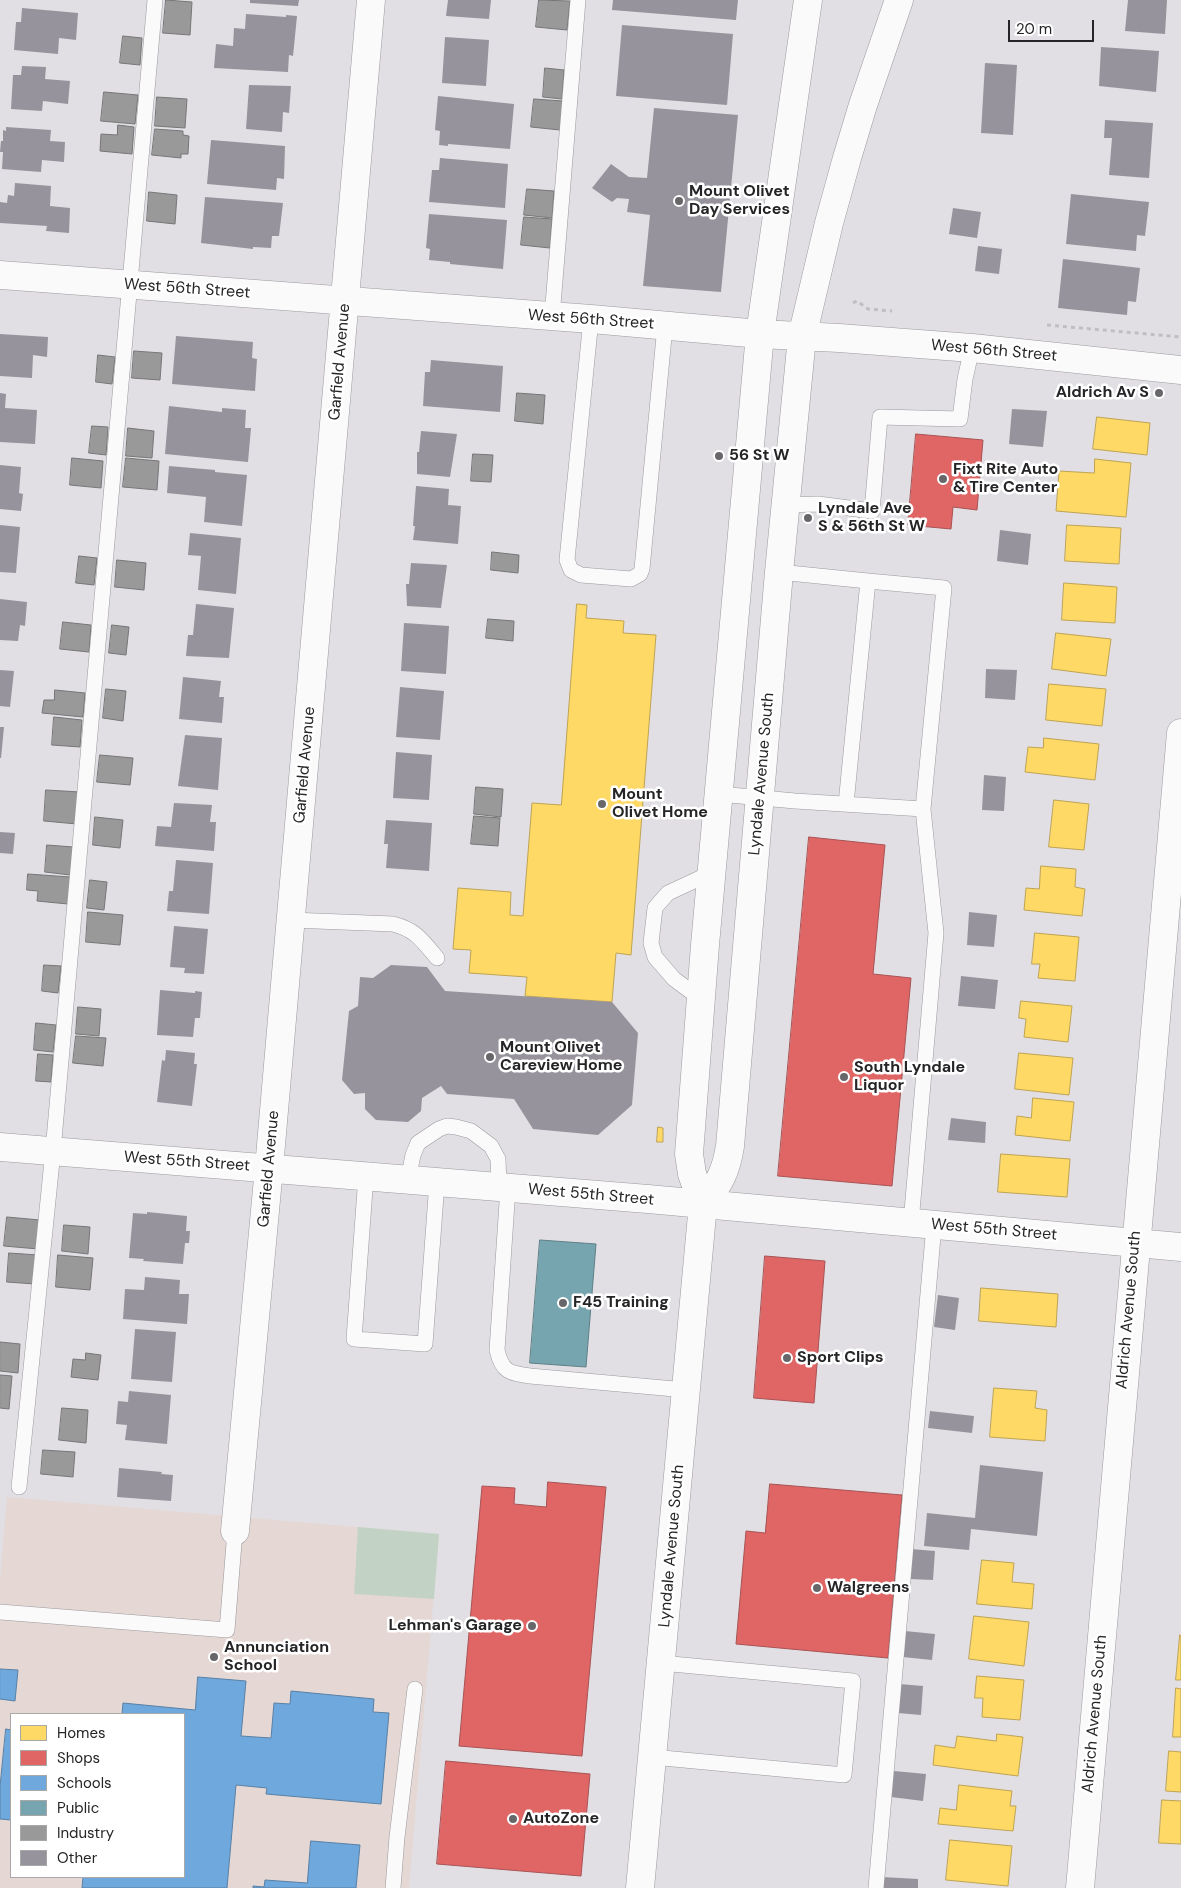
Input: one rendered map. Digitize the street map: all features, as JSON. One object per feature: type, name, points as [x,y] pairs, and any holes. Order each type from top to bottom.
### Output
[{"type":"street","name":"Garfield Avenue","points":[[235,1531],[269,1168],[371,0]]},
{"type":"street","points":[[792,111],[794,0]]},
{"type":"street","points":[[792,111],[808,0]]},
{"type":"street","name":"Lyndale Avenue South","points":[[703,1204],[724,1175],[729,1153],[779,572],[802,337],[829,223],[847,158],[869,86],[900,0]]},
{"type":"street","name":"Lyndale Avenue South","points":[[642,1888],[652,1757],[703,1204],[692,1174],[689,1154],[711,873],[760,334],[792,111]]},
{"type":"street","name":"West 56th Street","points":[[0,274],[591,319],[760,334],[972,348],[1181,370]]},
{"type":"street","name":"Aldrich Avenue South","points":[[1080,1888],[1181,733]]},
{"type":"street","name":"West 55th Street","points":[[0,1147],[703,1204],[1181,1247]]},
{"type":"lane","points":[[19,1487],[53,1151],[155,0]]},
{"type":"lane","points":[[552,317],[578,0]]},
{"type":"lane","points":[[591,319],[567,560],[571,570],[581,575],[589,576],[632,579],[640,574],[642,568],[665,326]]},
{"type":"lane","points":[[786,505],[818,504],[872,511],[880,418],[960,419],[965,378],[972,348]]},
{"type":"lane","points":[[779,572],[944,588],[923,809],[936,934],[922,1224],[876,1888]]},
{"type":"lane","points":[[846,804],[868,581]]},
{"type":"lane","points":[[719,794],[923,809]]},
{"type":"lane","points":[[701,999],[674,979],[655,957],[651,943],[655,908],[660,902],[668,893],[711,873]]},
{"type":"lane","points":[[291,920],[393,924],[407,928],[418,935],[437,958]]},
{"type":"lane","points":[[408,1180],[413,1155],[418,1143],[447,1126],[471,1131],[491,1146],[498,1159],[503,1188],[497,1350],[500,1364],[511,1373],[686,1390]]},
{"type":"lane","points":[[366,1176],[354,1339],[425,1344],[437,1182]]},
{"type":"lane","points":[[0,1612],[227,1630],[235,1531]]},
{"type":"lane","points":[[652,1757],[844,1775],[853,1681],[661,1663]]},
{"type":"lane","points":[[393,1888],[397,1837],[415,1689]]},
{"type":"shaded area","name":"Annunciation School","points":[[7,1497],[439,1534],[409,1888],[0,1888],[0,1580]]},
{"type":"green space","points":[[358,1527],[439,1534],[434,1599],[354,1594]]},
{"type":"building: Homes","points":[[1097,417],[1150,423],[1147,455],[1093,449]]},
{"type":"building: Homes","points":[[1095,459],[1131,463],[1126,517],[1056,511],[1059,471],[1094,473]]},
{"type":"building: Homes","points":[[1067,525],[1121,528],[1119,564],[1065,561]]},
{"type":"building: Homes","points":[[1064,583],[1117,587],[1115,623],[1062,620]]},
{"type":"building: Homes","name":"Mount Olivet Home","points":[[577,604],[587,605],[586,618],[624,621],[623,633],[656,635],[631,955],[616,953],[612,1002],[525,996],[527,977],[469,973],[471,950],[453,949],[458,888],[511,892],[510,915],[523,916],[532,803],[561,805]]},
{"type":"building: Homes","points":[[1056,633],[1111,639],[1106,676],[1052,669]]},
{"type":"building: Homes","points":[[1049,684],[1106,689],[1102,726],[1046,720]]},
{"type":"building: Homes","points":[[1044,738],[1099,744],[1095,780],[1025,772],[1028,747],[1043,748]]},
{"type":"building: Homes","points":[[1054,800],[1089,804],[1084,850],[1049,847]]},
{"type":"building: Homes","points":[[1041,866],[1076,869],[1075,887],[1085,889],[1082,916],[1024,910],[1026,888],[1039,889]]},
{"type":"building: Homes","points":[[1035,933],[1079,937],[1075,981],[1038,978],[1040,964],[1032,964]]},
{"type":"building: Homes","points":[[1021,1001],[1072,1006],[1068,1042],[1024,1037],[1026,1019],[1019,1018]]},
{"type":"building: Homes","points":[[1019,1053],[1073,1058],[1069,1095],[1015,1089]]},
{"type":"building: Homes","points":[[1033,1098],[1074,1102],[1070,1141],[1015,1135],[1017,1116],[1031,1118]]},
{"type":"building: Homes","points":[[658,1127],[663,1128],[663,1142],[657,1142]]},
{"type":"building: Homes","points":[[1001,1154],[1070,1159],[1067,1197],[998,1192]]},
{"type":"building: Homes","points":[[981,1288],[1058,1294],[1056,1327],[979,1321]]},
{"type":"building: Homes","points":[[994,1388],[1037,1391],[1035,1408],[1047,1410],[1045,1441],[990,1437]]},
{"type":"building: Homes","points":[[982,1560],[1014,1563],[1012,1582],[1034,1584],[1032,1609],[977,1604]]},
{"type":"building: Homes","points":[[974,1616],[1029,1622],[1024,1666],[969,1659]]},
{"type":"building: Homes","points":[[1180,1635],[1181,1680],[1176,1680]]},
{"type":"building: Homes","points":[[977,1676],[1024,1680],[1020,1720],[982,1717],[983,1698],[975,1698]]},
{"type":"building: Homes","points":[[1176,1688],[1181,1689],[1181,1737],[1173,1737]]},
{"type":"building: Homes","points":[[997,1734],[1023,1737],[1018,1776],[933,1765],[935,1745],[955,1748],[957,1736],[996,1741]]},
{"type":"building: Homes","points":[[1169,1751],[1181,1752],[1181,1792],[1166,1791]]},
{"type":"building: Homes","points":[[959,1785],[1012,1791],[1010,1806],[1016,1806],[1013,1831],[938,1824],[940,1808],[956,1810]]},
{"type":"building: Homes","points":[[1162,1800],[1181,1801],[1181,1844],[1159,1843]]},
{"type":"building: Homes","points":[[950,1840],[1012,1846],[1008,1886],[946,1880]]},
{"type":"building: Shops","points":[[916,434],[983,440],[977,510],[953,507],[951,529],[908,525]]},
{"type":"building: Shops","name":"South Lyndale Liquor","points":[[809,837],[885,845],[873,974],[911,978],[892,1186],[778,1176]]},
{"type":"building: Shops","points":[[765,1256],[825,1261],[814,1403],[754,1398]]},
{"type":"building: Shops","name":"Lehman's Garage","points":[[548,1482],[606,1487],[582,1756],[459,1746],[482,1486],[515,1488],[514,1504],[546,1507]]},
{"type":"building: Shops","name":"Walgreens","points":[[770,1484],[902,1495],[888,1658],[736,1644],[746,1531],[765,1533]]},
{"type":"building: Shops","name":"AutoZone","points":[[446,1761],[590,1774],[581,1876],[437,1864]]},
{"type":"building: Schools","points":[[0,1669],[18,1670],[15,1701],[0,1699]]},
{"type":"building: Schools","points":[[198,1677],[246,1681],[241,1736],[271,1738],[274,1703],[290,1704],[291,1691],[374,1699],[373,1712],[389,1713],[381,1804],[266,1794],[267,1788],[236,1785],[227,1888],[82,1888],[83,1878],[185,1878],[185,1713],[122,1713],[123,1703],[195,1710]]},
{"type":"building: Schools","points":[[6,1729],[10,1730],[10,1820],[0,1819],[0,1787]]},
{"type":"building: Schools","points":[[311,1841],[360,1845],[356,1888],[253,1888],[253,1886],[264,1887],[265,1880],[307,1883]]},
{"type":"building: Public","name":"F45 Training","points":[[540,1240],[596,1244],[586,1367],[530,1363]]},
{"type":"building: Industry","points":[[166,0],[192,2],[190,35],[163,33]]},
{"type":"building: Industry","points":[[539,0],[570,1],[567,30],[536,27]]},
{"type":"building: Industry","points":[[123,36],[142,38],[140,65],[120,63]]},
{"type":"building: Industry","points":[[545,68],[564,70],[562,99],[543,97]]},
{"type":"building: Industry","points":[[104,92],[138,95],[135,124],[101,121]]},
{"type":"building: Industry","points":[[157,97],[187,99],[185,128],[155,126]]},
{"type":"building: Industry","points":[[534,99],[563,101],[560,130],[531,127]]},
{"type":"building: Industry","points":[[118,125],[134,127],[132,154],[100,151],[101,134],[117,135]]},
{"type":"building: Industry","points":[[155,129],[183,131],[183,135],[189,136],[188,154],[181,154],[181,158],[152,155]]},
{"type":"building: Industry","points":[[527,189],[554,191],[552,218],[524,215]]},
{"type":"building: Industry","points":[[149,192],[177,195],[175,224],[147,221]]},
{"type":"building: Industry","points":[[524,217],[552,219],[550,248],[521,245]]},
{"type":"building: Industry","points":[[134,351],[162,353],[160,380],[132,378]]},
{"type":"building: Industry","points":[[98,355],[115,357],[112,384],[96,382]]},
{"type":"building: Industry","points":[[517,393],[545,395],[543,424],[515,421]]},
{"type":"building: Industry","points":[[92,426],[108,427],[106,455],[89,453]]},
{"type":"building: Industry","points":[[128,428],[154,431],[152,458],[126,456]]},
{"type":"building: Industry","points":[[473,454],[493,455],[491,482],[471,481]]},
{"type":"building: Industry","points":[[72,458],[103,461],[101,488],[70,485]]},
{"type":"building: Industry","points":[[126,458],[159,461],[157,490],[123,487]]},
{"type":"building: Industry","points":[[492,552],[519,555],[518,573],[491,570]]},
{"type":"building: Industry","points":[[79,556],[97,558],[94,585],[76,583]]},
{"type":"building: Industry","points":[[117,560],[146,563],[144,590],[115,587]]},
{"type":"building: Industry","points":[[488,619],[514,621],[513,641],[486,638]]},
{"type":"building: Industry","points":[[63,622],[91,625],[89,652],[60,649]]},
{"type":"building: Industry","points":[[112,625],[129,627],[126,655],[109,653]]},
{"type":"building: Industry","points":[[106,689],[126,691],[123,721],[103,718]]},
{"type":"building: Industry","points":[[55,690],[85,693],[83,717],[42,713],[44,700],[54,700]]},
{"type":"building: Industry","points":[[54,717],[82,720],[80,747],[52,745]]},
{"type":"building: Industry","points":[[100,755],[133,758],[130,785],[97,782]]},
{"type":"building: Industry","points":[[476,787],[503,789],[501,817],[474,814]]},
{"type":"building: Industry","points":[[46,790],[80,792],[77,824],[44,821]]},
{"type":"building: Industry","points":[[474,816],[500,818],[498,846],[471,844]]},
{"type":"building: Industry","points":[[95,817],[123,820],[120,848],[93,845]]},
{"type":"building: Industry","points":[[47,845],[73,847],[70,875],[45,872]]},
{"type":"building: Industry","points":[[28,874],[70,877],[68,904],[37,901],[38,891],[27,890]]},
{"type":"building: Industry","points":[[90,880],[107,882],[104,910],[87,908]]},
{"type":"building: Industry","points":[[88,912],[123,915],[120,945],[86,942]]},
{"type":"building: Industry","points":[[44,965],[61,966],[58,993],[42,991]]},
{"type":"building: Industry","points":[[78,1007],[101,1009],[99,1036],[76,1034]]},
{"type":"building: Industry","points":[[36,1023],[56,1025],[53,1052],[34,1050]]},
{"type":"building: Industry","points":[[76,1036],[106,1038],[103,1066],[73,1063]]},
{"type":"building: Industry","points":[[38,1054],[53,1055],[51,1082],[36,1081]]},
{"type":"building: Industry","points":[[7,1217],[40,1220],[38,1249],[4,1246]]},
{"type":"building: Industry","points":[[64,1225],[90,1227],[88,1254],[62,1251]]},
{"type":"building: Industry","points":[[9,1253],[38,1255],[35,1284],[7,1282]]},
{"type":"building: Industry","points":[[58,1255],[93,1258],[90,1290],[56,1287]]},
{"type":"building: Industry","points":[[0,1342],[20,1344],[18,1373],[0,1371]]},
{"type":"building: Industry","points":[[86,1353],[101,1355],[98,1380],[71,1377],[73,1359],[85,1360]]},
{"type":"building: Industry","points":[[0,1375],[12,1376],[9,1409],[0,1408]]},
{"type":"building: Industry","points":[[62,1408],[88,1410],[86,1443],[59,1440]]},
{"type":"building: Industry","points":[[43,1450],[75,1452],[73,1477],[41,1474]]},
{"type":"building: Other","points":[[250,0],[299,0],[298,6],[250,3]]},
{"type":"building: Other","points":[[448,0],[491,0],[489,19],[446,16]]},
{"type":"building: Other","points":[[613,0],[738,0],[736,20],[612,10]]},
{"type":"building: Other","points":[[1128,0],[1167,0],[1165,34],[1125,31]]},
{"type":"building: Other","points":[[22,8],[78,13],[76,40],[59,38],[58,54],[14,50],[16,22],[21,22]]},
{"type":"building: Other","points":[[246,14],[297,16],[293,56],[289,55],[288,72],[214,68],[216,44],[233,46],[234,28],[245,29]]},
{"type":"building: Other","points":[[622,25],[733,34],[727,105],[616,96]]},
{"type":"building: Other","points":[[445,37],[489,40],[486,86],[442,83]]},
{"type":"building: Other","points":[[1101,47],[1159,51],[1156,92],[1099,86]]},
{"type":"building: Other","points":[[985,63],[1017,65],[1013,135],[981,133]]},
{"type":"building: Other","points":[[22,66],[46,67],[45,79],[70,81],[68,104],[43,101],[42,111],[11,109],[13,75],[21,75]]},
{"type":"building: Other","points":[[249,85],[291,86],[289,113],[283,112],[282,132],[246,129]]},
{"type":"building: Other","points":[[438,96],[514,104],[510,149],[448,144],[448,146],[439,145],[440,131],[435,130]]},
{"type":"building: Other","name":"Mount Olivet Day Services","points":[[654,108],[738,115],[721,292],[643,286],[650,215],[627,212],[629,199],[617,198],[612,202],[592,188],[611,164],[629,177],[647,178]]},
{"type":"building: Other","points":[[1105,120],[1153,123],[1149,178],[1109,175],[1112,138],[1104,138]]},
{"type":"building: Other","points":[[6,127],[51,130],[50,141],[65,142],[64,162],[42,160],[41,172],[2,169],[3,152],[0,152],[1,141],[3,141],[3,130],[6,131]]},
{"type":"building: Other","points":[[211,140],[285,146],[284,179],[277,178],[276,190],[207,184]]},
{"type":"building: Other","points":[[440,158],[508,164],[505,208],[429,202],[432,170],[439,170]]},
{"type":"building: Other","points":[[15,183],[51,186],[50,206],[70,208],[69,233],[46,231],[47,226],[0,223],[0,202],[7,203],[8,195],[14,196]]},
{"type":"building: Other","points":[[1071,194],[1149,202],[1145,236],[1137,235],[1136,251],[1066,244]]},
{"type":"building: Other","points":[[205,197],[283,203],[279,236],[272,236],[271,248],[253,247],[253,249],[201,243]]},
{"type":"building: Other","points":[[953,208],[981,212],[977,238],[949,234]]},
{"type":"building: Other","points":[[429,214],[507,220],[503,269],[429,260],[430,249],[426,248]]},
{"type":"building: Other","points":[[978,246],[1002,249],[999,274],[975,271]]},
{"type":"building: Other","points":[[1063,259],[1140,268],[1136,302],[1128,301],[1127,315],[1058,308]]},
{"type":"building: Other","points":[[0,334],[48,337],[47,357],[33,355],[32,378],[0,376]]},
{"type":"building: Other","points":[[176,336],[253,342],[252,358],[257,359],[255,391],[172,384]]},
{"type":"building: Other","points":[[431,360],[503,366],[500,412],[423,406],[425,372],[430,372]]},
{"type":"building: Other","points":[[0,393],[6,394],[5,408],[37,410],[35,444],[0,442]]},
{"type":"building: Other","points":[[169,406],[222,412],[222,408],[246,410],[245,428],[251,428],[248,462],[165,454]]},
{"type":"building: Other","points":[[1012,409],[1047,411],[1043,447],[1009,444]]},
{"type":"building: Other","points":[[421,431],[457,434],[450,477],[417,474],[417,452],[419,452]]},
{"type":"building: Other","points":[[0,465],[21,467],[19,493],[23,494],[21,511],[0,509]]},
{"type":"building: Other","points":[[169,466],[247,475],[242,526],[204,522],[206,497],[167,493]]},
{"type":"building: Other","points":[[416,486],[449,489],[448,505],[461,506],[458,544],[413,540]]},
{"type":"building: Other","points":[[0,525],[20,527],[16,573],[0,572]]},
{"type":"building: Other","points":[[1000,530],[1031,534],[1028,565],[997,561]]},
{"type":"building: Other","points":[[190,533],[241,538],[236,594],[198,590],[201,556],[188,555]]},
{"type":"building: Other","points":[[411,563],[447,565],[441,608],[407,606],[406,584],[409,584]]},
{"type":"building: Other","points":[[0,599],[27,602],[25,626],[20,625],[18,641],[0,640]]},
{"type":"building: Other","points":[[196,604],[234,608],[229,658],[186,656],[188,635],[193,635]]},
{"type":"building: Other","points":[[404,623],[449,626],[446,674],[401,671]]},
{"type":"building: Other","points":[[986,669],[1017,670],[1015,700],[985,698]]},
{"type":"building: Other","points":[[0,670],[14,671],[10,707],[0,706]]},
{"type":"building: Other","points":[[183,677],[221,681],[219,697],[224,697],[222,723],[179,719]]},
{"type":"building: Other","points":[[400,687],[444,691],[440,740],[396,737]]},
{"type":"building: Other","points":[[0,727],[4,727],[1,758],[0,758]]},
{"type":"building: Other","points":[[185,735],[222,738],[218,790],[178,786]]},
{"type":"building: Other","points":[[396,752],[432,755],[429,800],[393,798]]},
{"type":"building: Other","points":[[984,775],[1006,777],[1004,811],[982,810]]},
{"type":"building: Other","points":[[174,803],[212,805],[210,822],[216,822],[214,851],[155,846],[157,826],[171,827]]},
{"type":"building: Other","points":[[386,820],[432,823],[429,871],[386,868],[388,844],[384,844]]},
{"type":"building: Other","points":[[0,832],[15,833],[13,854],[0,853]]},
{"type":"building: Other","points":[[176,860],[213,863],[209,914],[167,911],[169,891],[173,891]]},
{"type":"building: Other","points":[[969,912],[997,915],[994,947],[967,945]]},
{"type":"building: Other","points":[[174,926],[208,929],[204,974],[184,973],[185,968],[170,967]]},
{"type":"building: Other","name":"Mount Olivet Careview Home","points":[[391,965],[427,967],[445,991],[612,1002],[638,1033],[632,1105],[598,1135],[533,1129],[514,1099],[447,1094],[441,1086],[422,1098],[421,1111],[408,1122],[376,1120],[365,1109],[365,1093],[354,1094],[342,1080],[349,1011],[358,1006],[360,977],[373,978]]},
{"type":"building: Other","points":[[961,976],[998,980],[995,1009],[958,1006]]},
{"type":"building: Other","points":[[160,990],[202,992],[200,1018],[195,1018],[193,1037],[157,1035]]},
{"type":"building: Other","points":[[166,1050],[195,1053],[194,1064],[197,1064],[192,1106],[157,1102],[162,1060],[165,1061]]},
{"type":"building: Other","points":[[951,1118],[986,1122],[985,1143],[948,1140]]},
{"type":"building: Other","points":[[147,1212],[187,1216],[186,1231],[190,1231],[189,1243],[185,1243],[183,1264],[129,1258],[133,1213],[147,1214]]},
{"type":"building: Other","points":[[145,1277],[180,1280],[179,1294],[189,1294],[187,1324],[123,1319],[125,1289],[144,1290]]},
{"type":"building: Other","points":[[938,1295],[959,1298],[955,1330],[934,1327]]},
{"type":"building: Other","points":[[135,1329],[176,1332],[172,1382],[131,1379]]},
{"type":"building: Other","points":[[129,1391],[171,1395],[167,1444],[125,1440],[127,1425],[116,1424],[118,1401],[128,1402]]},
{"type":"building: Other","points":[[930,1411],[974,1416],[972,1433],[928,1428]]},
{"type":"building: Other","points":[[980,1465],[1043,1472],[1037,1536],[971,1529],[969,1550],[924,1546],[927,1513],[975,1518]]},
{"type":"building: Other","points":[[119,1468],[162,1472],[161,1474],[173,1475],[171,1501],[117,1497]]},
{"type":"building: Other","points":[[911,1549],[935,1551],[933,1580],[909,1579]]},
{"type":"building: Other","points":[[905,1631],[935,1634],[932,1660],[903,1657]]},
{"type":"building: Other","points":[[899,1684],[923,1686],[921,1715],[898,1713]]},
{"type":"building: Other","points":[[894,1771],[926,1774],[923,1801],[891,1797]]},
{"type":"building: Other","points":[[882,1877],[918,1879],[918,1888],[881,1888]]},
{"type":"place","name":"Mount Olivet Day Services","points":[[679,201]]},
{"type":"place","name":"Aldrich Av S","points":[[1159,393]]},
{"type":"place","name":"56 St W","points":[[719,456]]},
{"type":"place","name":"Fixt Rite Auto & Tire Center","points":[[943,479]]},
{"type":"place","name":"Lyndale Ave S & 56th St W","points":[[808,518]]},
{"type":"place","name":"Mount Olivet Home","points":[[602,804]]},
{"type":"place","name":"Mount Olivet Careview Home","points":[[490,1057]]},
{"type":"place","name":"South Lyndale Liquor","points":[[844,1077]]},
{"type":"place","name":"F45 Training","points":[[563,1303]]},
{"type":"place","name":"Sport Clips","points":[[787,1358]]},
{"type":"place","name":"Walgreens","points":[[817,1588]]},
{"type":"place","name":"Lehman's Garage","points":[[532,1626]]},
{"type":"place","name":"Annunciation School","points":[[214,1657]]},
{"type":"place","name":"AutoZone","points":[[513,1819]]}]
